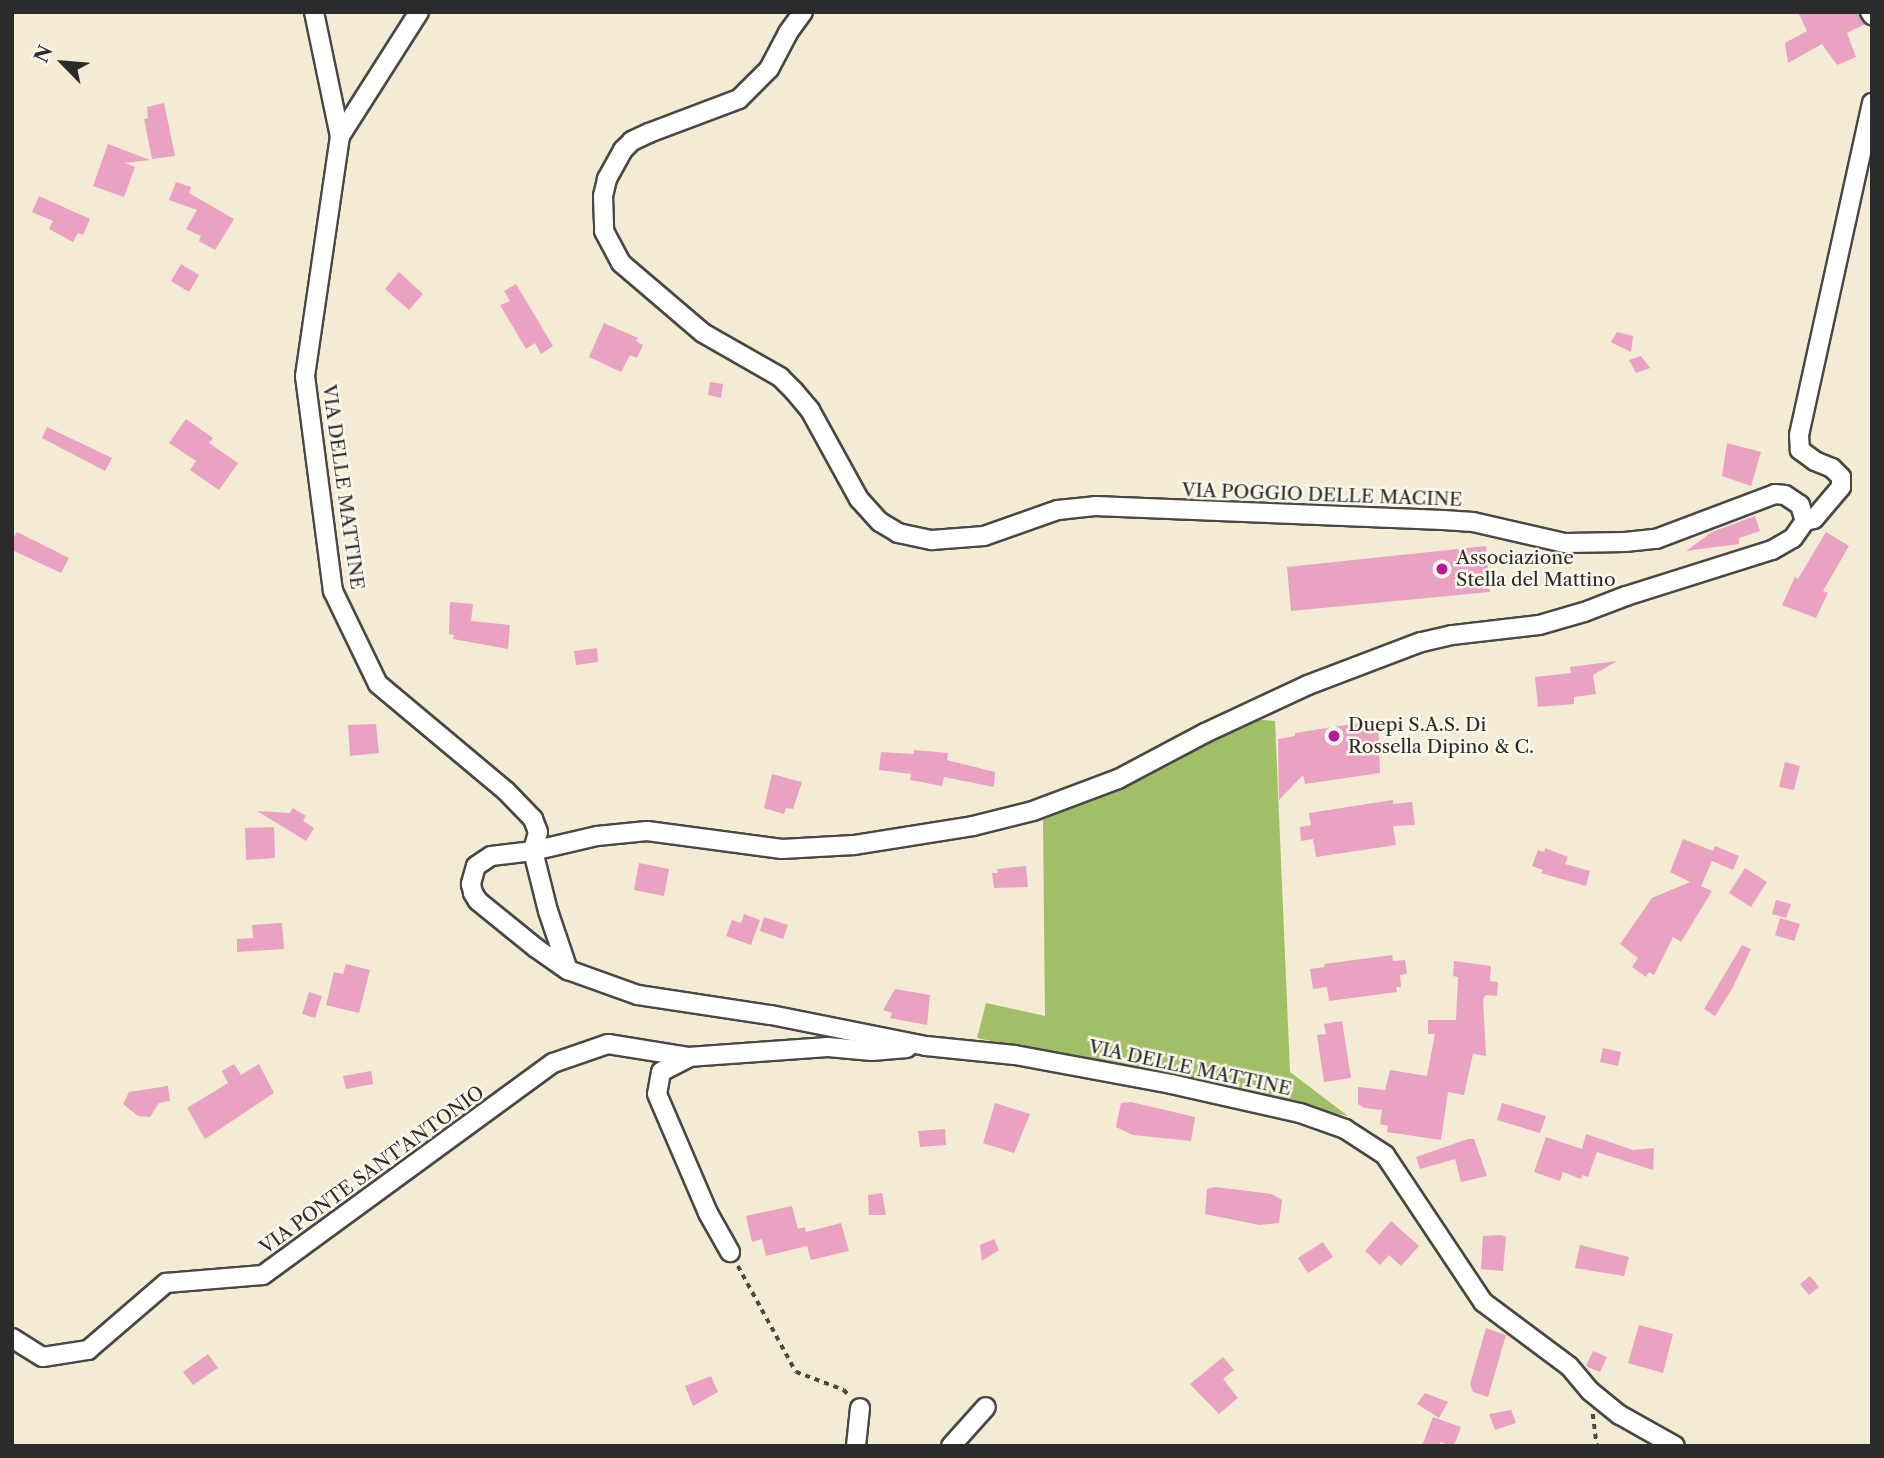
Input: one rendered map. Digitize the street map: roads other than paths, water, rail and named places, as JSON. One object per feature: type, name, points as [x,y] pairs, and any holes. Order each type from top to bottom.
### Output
[{"type":"street","name":"VIA DELLE MATTINE","points":[[314,12],[340,136],[305,376],[333,591],[378,684],[506,791],[533,819],[538,832],[530,852],[568,970]]},
{"type":"street","points":[[340,136],[419,12]]},
{"type":"street","name":"VIA POGGIO DELLE MACINE","points":[[803,12],[788,33],[769,69],[739,99],[649,133],[632,141],[623,150],[607,179],[603,196],[604,231],[621,263],[703,333],[780,377],[794,391],[810,410],[859,499],[880,522],[898,533],[932,540],[984,536],[1058,510],[1095,506],[1443,520],[1473,523],[1564,543],[1625,542],[1656,539],[1775,494],[1785,495],[1800,505],[1805,521]]},
{"type":"street","points":[[530,852],[597,836],[647,831],[771,848],[855,845],[937,833],[1033,811],[1118,779],[1205,733],[1308,685],[1421,642],[1452,635],[1539,625],[1772,550],[1793,538],[1805,521],[1815,519],[1841,487],[1841,477],[1832,468],[1815,461],[1800,450],[1799,435],[1872,103]]},
{"type":"street","name":"VIA DELLE MATTINE","points":[[530,852],[482,860],[472,875],[473,893],[478,901],[568,970],[638,995],[771,1015],[926,1046],[1014,1055],[1171,1084],[1300,1113],[1360,1135],[1385,1155],[1483,1302],[1569,1366],[1590,1391],[1620,1415],[1675,1446]]},
{"type":"street","name":"VIA PONTE SANT'ANTONIO","points":[[12,1338],[43,1357],[88,1350],[166,1283],[263,1275],[553,1063],[608,1044],[688,1057],[828,1047],[872,1051],[926,1046]]},
{"type":"street","points":[[688,1057],[661,1072],[657,1094],[708,1213],[730,1252]]},
{"type":"street","points":[[951,1446],[986,1407]]},
{"type":"street","points":[[856,1446],[860,1408]]},
{"type":"place","name":"Associazione Stella del Mattino","points":[[1442,569]]},
{"type":"place","name":"Duepi S.A.S. Di Rossella Dipino & C.","points":[[1334,736]]}]
